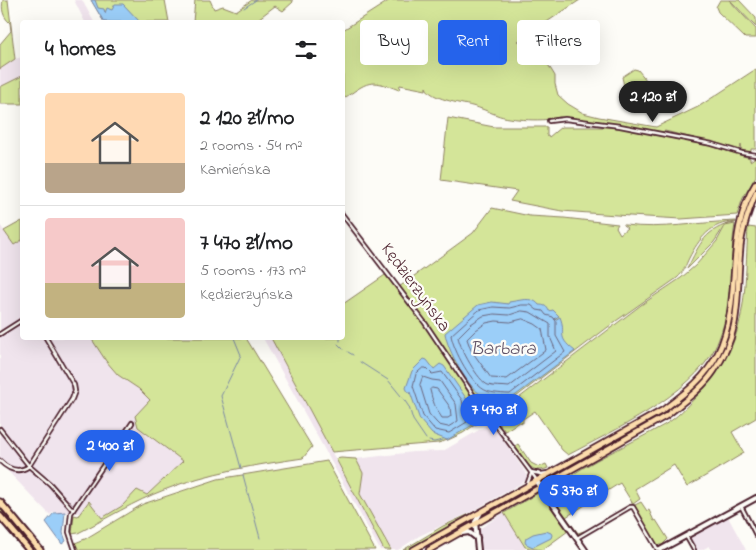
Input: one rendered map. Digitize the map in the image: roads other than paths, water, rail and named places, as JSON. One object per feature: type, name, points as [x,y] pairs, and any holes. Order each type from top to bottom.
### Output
[{"type":"highway","points":[[0,502],[40,550]]},
{"type":"highway","points":[[0,516],[29,550]]},
{"type":"main road","points":[[412,550],[663,410],[688,391],[708,369],[718,353],[731,307],[737,230],[744,207],[756,183]]},
{"type":"main road","points":[[428,550],[666,416],[692,394],[713,372],[730,340],[738,311],[740,251],[743,230],[756,193]]},
{"type":"street","points":[[549,121],[565,119],[627,127],[756,155]]},
{"type":"street","name":"Kędzierzyńska","points":[[345,218],[388,272],[585,550]]},
{"type":"street","points":[[0,334],[20,321]]},
{"type":"street","points":[[0,460],[7,468],[22,470],[29,466],[72,399],[75,391],[74,385],[47,340]]},
{"type":"street","points":[[76,550],[69,532],[70,518],[73,510],[132,423]]},
{"type":"street","points":[[0,429],[29,466],[50,484],[73,510]]},
{"type":"street","points":[[526,486],[531,472],[549,473]]},
{"type":"street","points":[[546,495],[550,480]]},
{"type":"street","points":[[577,538],[631,507],[659,550],[756,498]]},
{"type":"street","points":[[741,506],[756,535]]},
{"type":"street","points":[[478,550],[475,522],[478,516],[489,507]]},
{"type":"street","points":[[450,537],[469,532],[477,538]]},
{"type":"street","points":[[686,536],[694,550]]},
{"type":"water","points":[[91,0],[95,0],[98,8],[104,9],[105,13],[107,8],[112,10],[115,4],[123,4],[138,20],[103,20]]},
{"type":"water","name":"Barbara","points":[[533,301],[545,306],[549,311],[553,310],[559,316],[555,320],[560,317],[565,342],[575,351],[512,398],[508,400],[485,397],[472,387],[460,369],[450,349],[445,333],[478,305],[492,302],[509,304],[509,302]]},
{"type":"water","points":[[424,359],[434,369],[440,364],[444,366],[466,398],[470,416],[480,417],[481,420],[447,440],[432,434],[420,420],[410,392],[406,388],[412,371]]},
{"type":"water","points":[[65,512],[63,533],[66,541],[62,544],[46,522],[54,513]]},
{"type":"water","points":[[546,531],[551,533],[551,538],[533,547],[526,544],[526,538]]},
{"type":"waterway","points":[[244,8],[256,0]]},
{"type":"waterway","points":[[235,340],[241,355],[221,396],[241,468]]},
{"type":"waterway","points":[[338,344],[343,349]]},
{"type":"waterway","points":[[348,352],[353,355]]},
{"type":"waterway","points":[[360,362],[388,380],[401,396]]},
{"type":"waterway","points":[[403,398],[409,407],[413,420],[426,439]]},
{"type":"waterway","points":[[429,441],[443,440]]},
{"type":"waterway","points":[[243,475],[260,538]]}]
